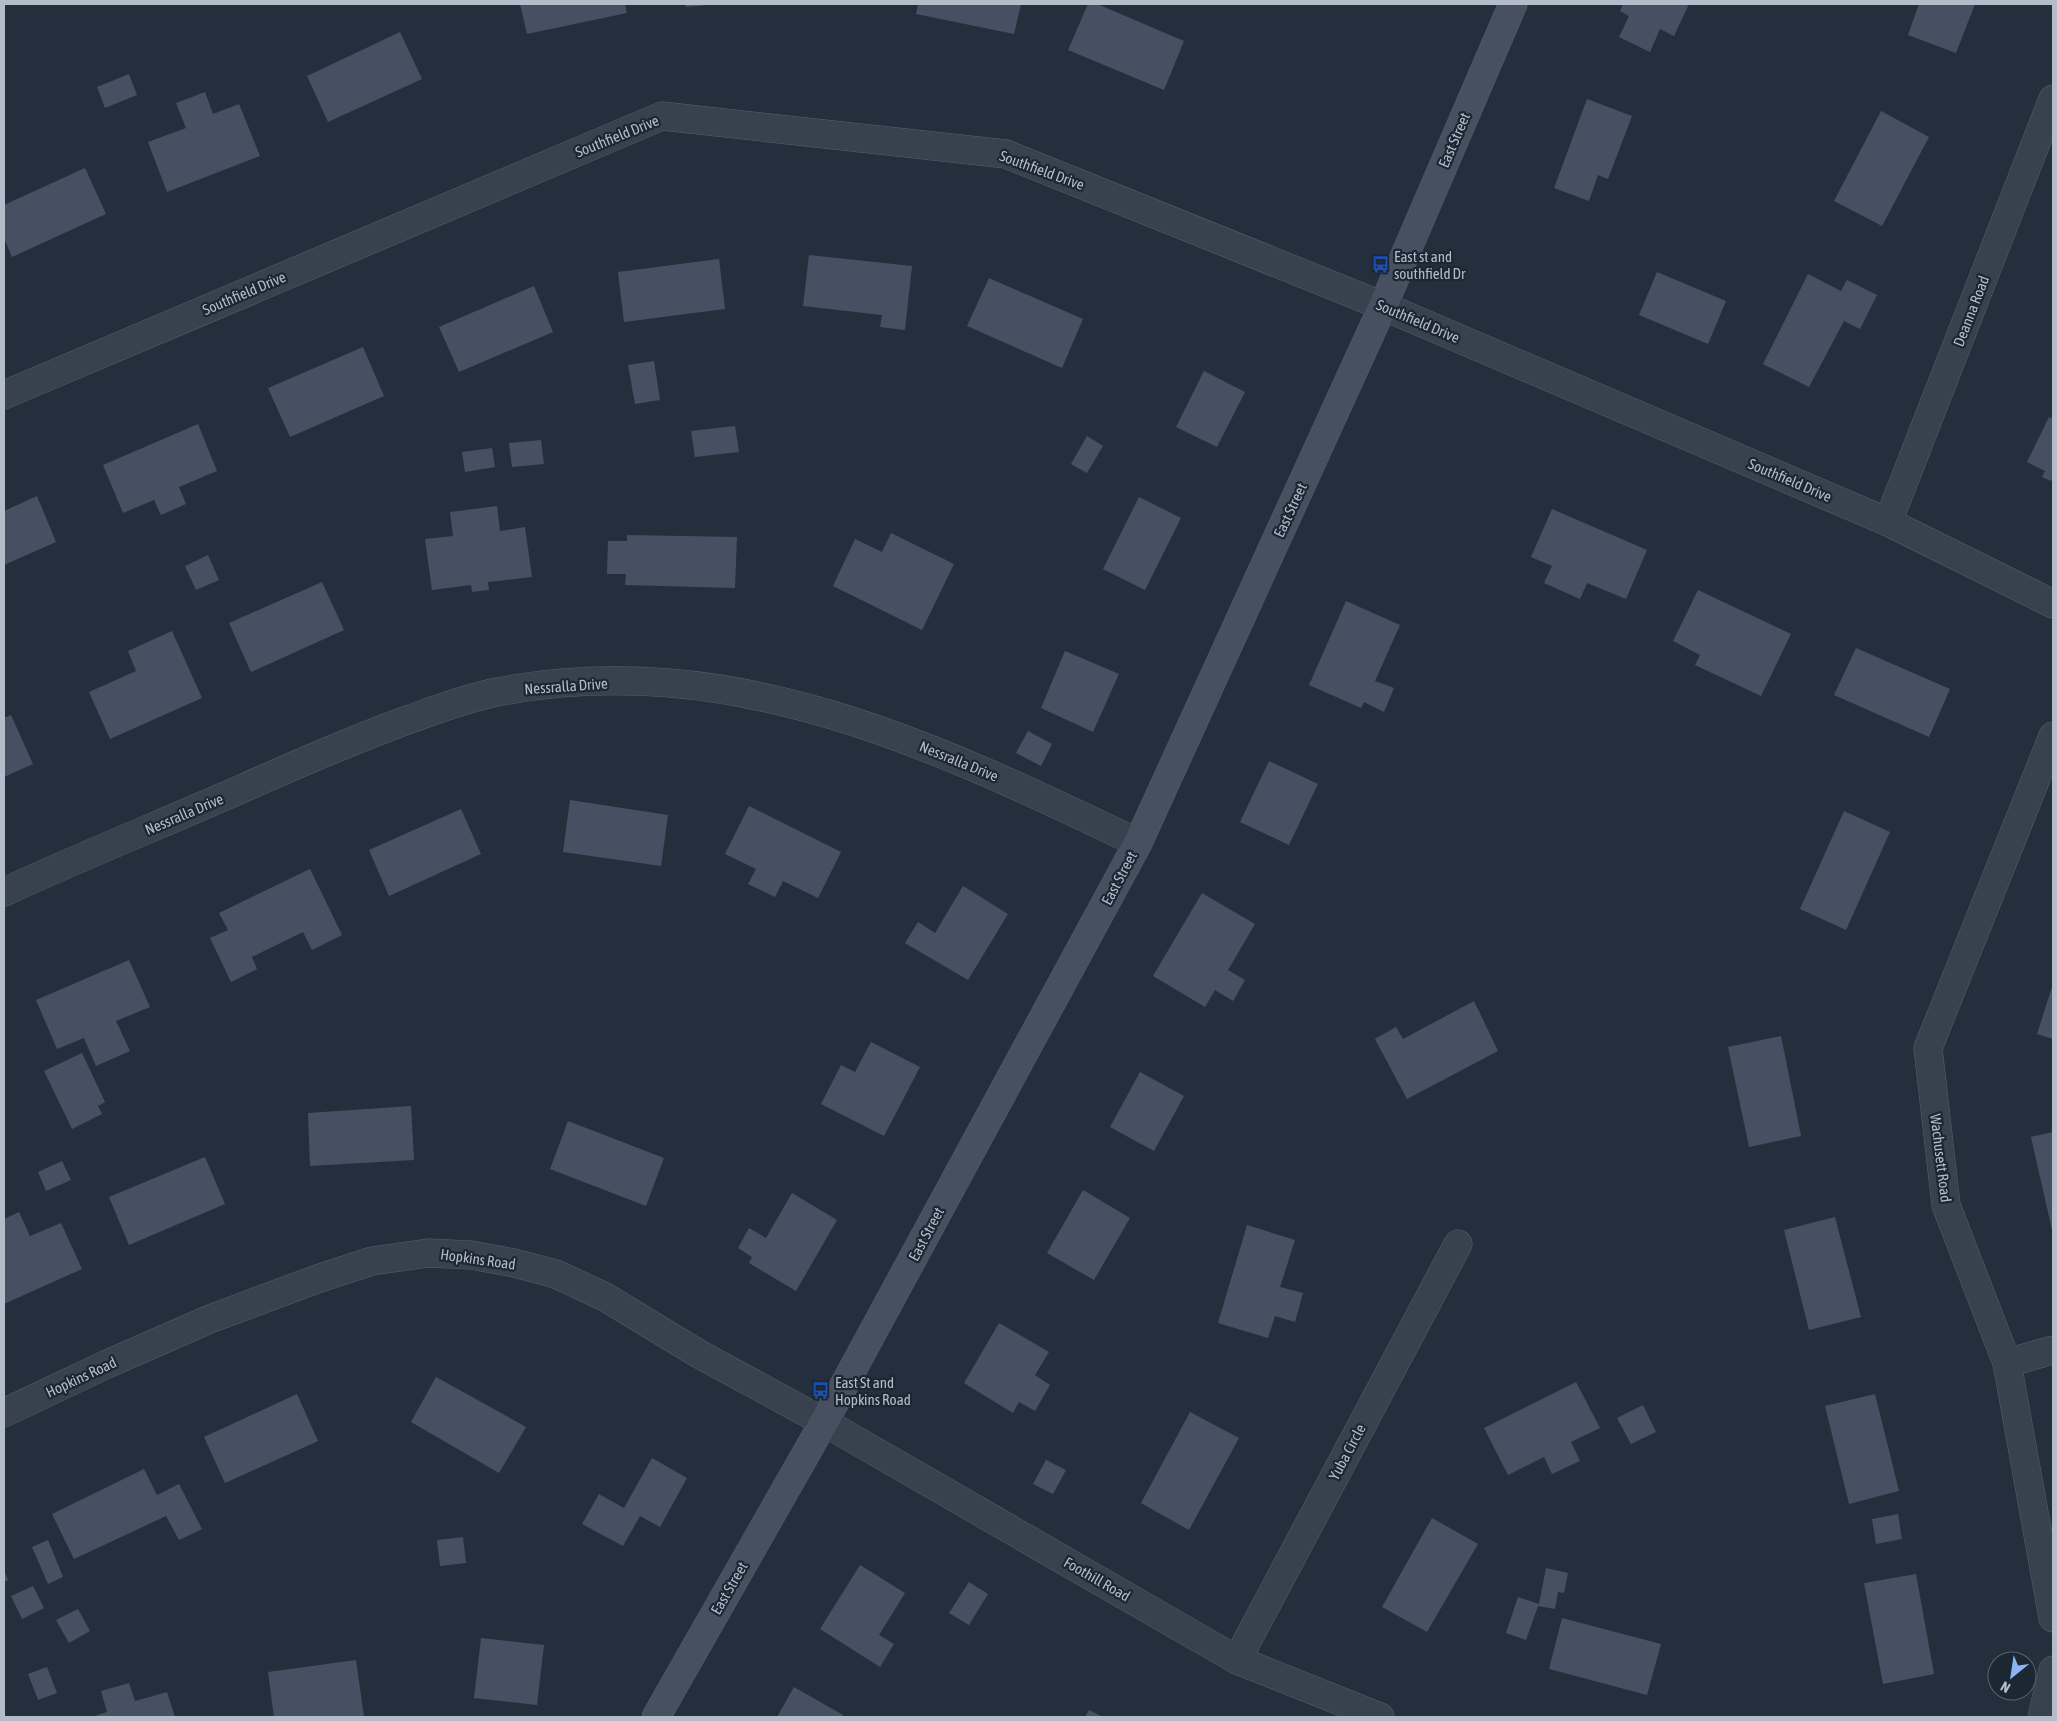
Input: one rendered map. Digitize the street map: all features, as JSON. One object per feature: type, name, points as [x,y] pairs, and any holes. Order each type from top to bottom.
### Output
[{"type":"street","name":"East Street","points":[[656,1717],[824,1422],[1138,844],[1383,306],[1513,4]]},
{"type":"street","name":"Deanna Road","points":[[1888,522],[2053,99]]},
{"type":"street","name":"Southfield Drive","points":[[4,395],[662,116],[1006,154],[1383,306],[1888,522],[2053,604]]},
{"type":"street","name":"Nessralla Drive","points":[[4,892],[304,761],[402,722],[449,705],[496,692],[566,683],[639,681],[710,686],[788,702],[866,726],[942,753],[1138,844]]},
{"type":"street","name":"Wachusett Road","points":[[2053,736],[1928,1048],[1946,1205],[2007,1363],[2053,1618]]},
{"type":"street","name":"Yuba Circle","points":[[1237,1660],[1458,1244]]},
{"type":"street","name":"Hopkins Road","points":[[4,1414],[140,1350],[263,1299],[372,1261],[428,1253],[470,1255],[514,1263],[556,1274],[605,1296],[699,1354],[824,1422]]},
{"type":"street","points":[[2007,1363],[2053,1350]]},
{"type":"street","name":"Foothill Road","points":[[824,1422],[1237,1660],[1380,1717]]},
{"type":"street","points":[[2042,1717],[2053,1670]]},
{"type":"building","points":[[520,4],[625,4],[627,13],[527,34]]},
{"type":"building","points":[[685,4],[707,4],[708,5],[686,7]]},
{"type":"building","points":[[918,4],[1021,4],[1014,34],[916,14]]},
{"type":"building","points":[[1088,4],[1097,4],[1184,41],[1164,90],[1068,50]]},
{"type":"building","points":[[1623,4],[1689,4],[1674,36],[1660,29],[1650,52],[1619,37],[1629,16],[1620,11]]},
{"type":"building","points":[[1919,4],[1975,4],[1956,53],[1908,35]]},
{"type":"building","points":[[400,32],[422,79],[328,122],[307,76]]},
{"type":"building","points":[[129,74],[137,95],[105,108],[97,87]]},
{"type":"building","points":[[205,92],[213,114],[239,104],[260,156],[167,192],[148,142],[186,128],[176,103]]},
{"type":"building","points":[[1587,99],[1632,116],[1608,179],[1598,175],[1589,201],[1554,188]]},
{"type":"building","points":[[1881,111],[1929,137],[1882,226],[1834,201]]},
{"type":"building","points":[[85,168],[106,214],[12,257],[4,238],[4,205]]},
{"type":"building","points":[[809,255],[912,266],[905,330],[880,327],[882,315],[803,306]]},
{"type":"building","points":[[719,259],[725,309],[624,322],[618,272]]},
{"type":"building","points":[[1657,272],[1726,301],[1708,344],[1639,315]]},
{"type":"building","points":[[1808,274],[1841,291],[1847,280],[1877,295],[1860,329],[1844,321],[1809,387],[1763,364]]},
{"type":"building","points":[[989,278],[1083,319],[1062,368],[967,326]]},
{"type":"building","points":[[534,286],[553,332],[459,372],[439,327]]},
{"type":"building","points":[[363,347],[384,396],[290,437],[268,388]]},
{"type":"building","points":[[654,361],[660,400],[635,404],[628,365]]},
{"type":"building","points":[[1204,371],[1245,392],[1217,447],[1176,427]]},
{"type":"building","points":[[2049,417],[2053,419],[2053,476],[2051,481],[2042,477],[2045,471],[2027,462]]},
{"type":"building","points":[[198,424],[217,471],[179,487],[186,504],[161,515],[154,500],[123,513],[103,465]]},
{"type":"building","points":[[735,426],[739,452],[695,457],[691,431]]},
{"type":"building","points":[[1087,436],[1103,446],[1087,473],[1071,464]]},
{"type":"building","points":[[541,440],[544,464],[512,467],[509,443]]},
{"type":"building","points":[[492,448],[495,467],[465,472],[462,452]]},
{"type":"building","points":[[37,496],[56,542],[4,565],[4,511]]},
{"type":"building","points":[[1139,497],[1181,518],[1145,590],[1103,569]]},
{"type":"building","points":[[497,506],[500,531],[525,527],[532,577],[488,582],[489,590],[472,592],[471,585],[432,590],[425,539],[453,536],[450,512]]},
{"type":"building","points":[[1552,509],[1647,550],[1626,599],[1587,583],[1580,599],[1544,583],[1552,566],[1531,557]]},
{"type":"building","points":[[891,533],[954,564],[922,630],[833,586],[855,539],[882,552]]},
{"type":"building","points":[[627,535],[737,537],[735,588],[625,585],[626,574],[607,574],[608,541],[627,541]]},
{"type":"building","points":[[208,555],[219,580],[196,590],[185,566]]},
{"type":"building","points":[[322,582],[344,630],[251,672],[229,623]]},
{"type":"building","points":[[1698,590],[1791,634],[1761,696],[1695,665],[1700,655],[1673,641]]},
{"type":"building","points":[[1346,601],[1400,625],[1375,681],[1394,688],[1384,712],[1364,702],[1361,708],[1309,685]]},
{"type":"building","points":[[172,631],[202,698],[110,739],[89,692],[136,671],[128,651]]},
{"type":"building","points":[[1856,648],[1950,689],[1929,737],[1834,695]]},
{"type":"building","points":[[1065,651],[1119,674],[1093,732],[1041,708]]},
{"type":"building","points":[[11,715],[33,764],[4,777],[4,718]]},
{"type":"building","points":[[1028,731],[1052,744],[1041,766],[1016,753]]},
{"type":"building","points":[[1269,761],[1318,784],[1289,845],[1240,822]]},
{"type":"building","points":[[570,800],[668,815],[661,866],[563,852]]},
{"type":"building","points":[[749,806],[841,852],[818,898],[783,881],[775,897],[748,884],[756,869],[725,854]]},
{"type":"building","points":[[461,809],[481,854],[389,896],[369,850]]},
{"type":"building","points":[[1844,811],[1890,832],[1846,930],[1800,909]]},
{"type":"building","points":[[310,869],[342,935],[312,950],[303,932],[252,957],[257,969],[231,982],[210,938],[228,930],[219,913]]},
{"type":"building","points":[[963,886],[1008,914],[968,980],[905,943],[918,922],[935,933]]},
{"type":"building","points":[[1202,893],[1255,924],[1228,970],[1245,980],[1233,1001],[1215,990],[1205,1007],[1153,976]]},
{"type":"building","points":[[129,960],[150,1007],[116,1021],[130,1051],[96,1066],[84,1038],[57,1049],[36,1000]]},
{"type":"building","points":[[2053,984],[2053,1039],[2037,1034]]},
{"type":"building","points":[[1474,1001],[1498,1051],[1407,1099],[1375,1039],[1396,1027],[1403,1039]]},
{"type":"building","points":[[1781,1036],[1801,1136],[1749,1147],[1728,1047]]},
{"type":"building","points":[[871,1042],[920,1067],[884,1136],[821,1104],[841,1065],[855,1072]]},
{"type":"building","points":[[82,1053],[105,1102],[98,1106],[102,1114],[72,1129],[44,1071]]},
{"type":"building","points":[[1140,1072],[1184,1096],[1154,1151],[1110,1127]]},
{"type":"building","points":[[411,1106],[414,1160],[310,1166],[308,1113]]},
{"type":"building","points":[[568,1121],[664,1158],[646,1206],[550,1169]]},
{"type":"building","points":[[2053,1132],[2053,1230],[2052,1230],[2031,1137]]},
{"type":"building","points":[[205,1157],[225,1204],[129,1245],[109,1197]]},
{"type":"building","points":[[62,1161],[71,1180],[46,1191],[38,1172]]},
{"type":"building","points":[[1083,1190],[1130,1218],[1094,1280],[1047,1253]]},
{"type":"building","points":[[792,1193],[837,1220],[796,1291],[749,1263],[752,1257],[738,1248],[749,1228],[766,1238]]},
{"type":"building","points":[[19,1212],[30,1236],[61,1223],[82,1269],[4,1304],[4,1219]]},
{"type":"building","points":[[1835,1217],[1861,1317],[1809,1330],[1784,1230]]},
{"type":"building","points":[[1247,1225],[1295,1240],[1280,1287],[1303,1293],[1295,1322],[1275,1316],[1268,1338],[1218,1323]]},
{"type":"building","points":[[999,1323],[1049,1352],[1035,1375],[1050,1385],[1035,1411],[1019,1402],[1013,1413],[964,1383]]},
{"type":"building","points":[[436,1377],[526,1427],[499,1473],[411,1422]]},
{"type":"building","points":[[1576,1382],[1600,1428],[1571,1442],[1580,1461],[1552,1474],[1544,1457],[1508,1475],[1484,1428]]},
{"type":"building","points":[[297,1394],[318,1441],[225,1483],[204,1437]]},
{"type":"building","points":[[1875,1394],[1899,1491],[1849,1504],[1825,1406]]},
{"type":"building","points":[[1643,1405],[1656,1432],[1631,1444],[1617,1418]]},
{"type":"building","points":[[1190,1412],[1239,1438],[1189,1530],[1141,1503]]},
{"type":"building","points":[[652,1458],[687,1478],[660,1527],[640,1516],[623,1546],[582,1524],[599,1494],[624,1508]]},
{"type":"building","points":[[1046,1460],[1066,1470],[1053,1494],[1033,1484]]},
{"type":"building","points":[[144,1469],[157,1495],[179,1484],[202,1529],[179,1540],[166,1516],[74,1559],[52,1514]]},
{"type":"building","points":[[1898,1514],[1902,1539],[1876,1544],[1872,1519]]},
{"type":"building","points":[[1432,1518],[1478,1544],[1427,1632],[1382,1607]]},
{"type":"building","points":[[463,1537],[466,1563],[440,1566],[437,1540]]},
{"type":"building","points":[[48,1540],[63,1577],[48,1584],[32,1547]]},
{"type":"building","points":[[860,1565],[905,1593],[879,1635],[894,1644],[880,1667],[820,1629]]},
{"type":"building","points":[[1546,1568],[1568,1573],[1564,1593],[1558,1592],[1555,1609],[1538,1606],[1526,1640],[1506,1633],[1518,1597],[1539,1604]]},
{"type":"building","points":[[4,1570],[8,1580],[4,1582]]},
{"type":"building","points":[[1916,1574],[1934,1674],[1883,1684],[1864,1583]]},
{"type":"building","points":[[969,1582],[988,1594],[969,1625],[949,1613]]},
{"type":"building","points":[[33,1586],[44,1608],[22,1619],[11,1596]]},
{"type":"building","points":[[78,1609],[90,1631],[69,1643],[56,1620]]},
{"type":"building","points":[[1562,1618],[1661,1644],[1647,1695],[1549,1669]]},
{"type":"building","points":[[481,1638],[544,1645],[537,1705],[474,1698]]},
{"type":"building","points":[[356,1660],[364,1717],[274,1717],[268,1672]]},
{"type":"building","points":[[47,1667],[57,1693],[38,1700],[28,1674]]},
{"type":"building","points":[[129,1683],[135,1701],[167,1692],[175,1717],[91,1717],[107,1712],[101,1691]]},
{"type":"building","points":[[794,1687],[843,1715],[841,1717],[777,1717]]},
{"type":"building","points":[[1089,1710],[1103,1717],[1085,1717]]},
{"type":"place","name":"East st and southfield Dr","points":[[1380,265]]},
{"type":"place","name":"East St and Hopkins Road","points":[[821,1391]]}]
